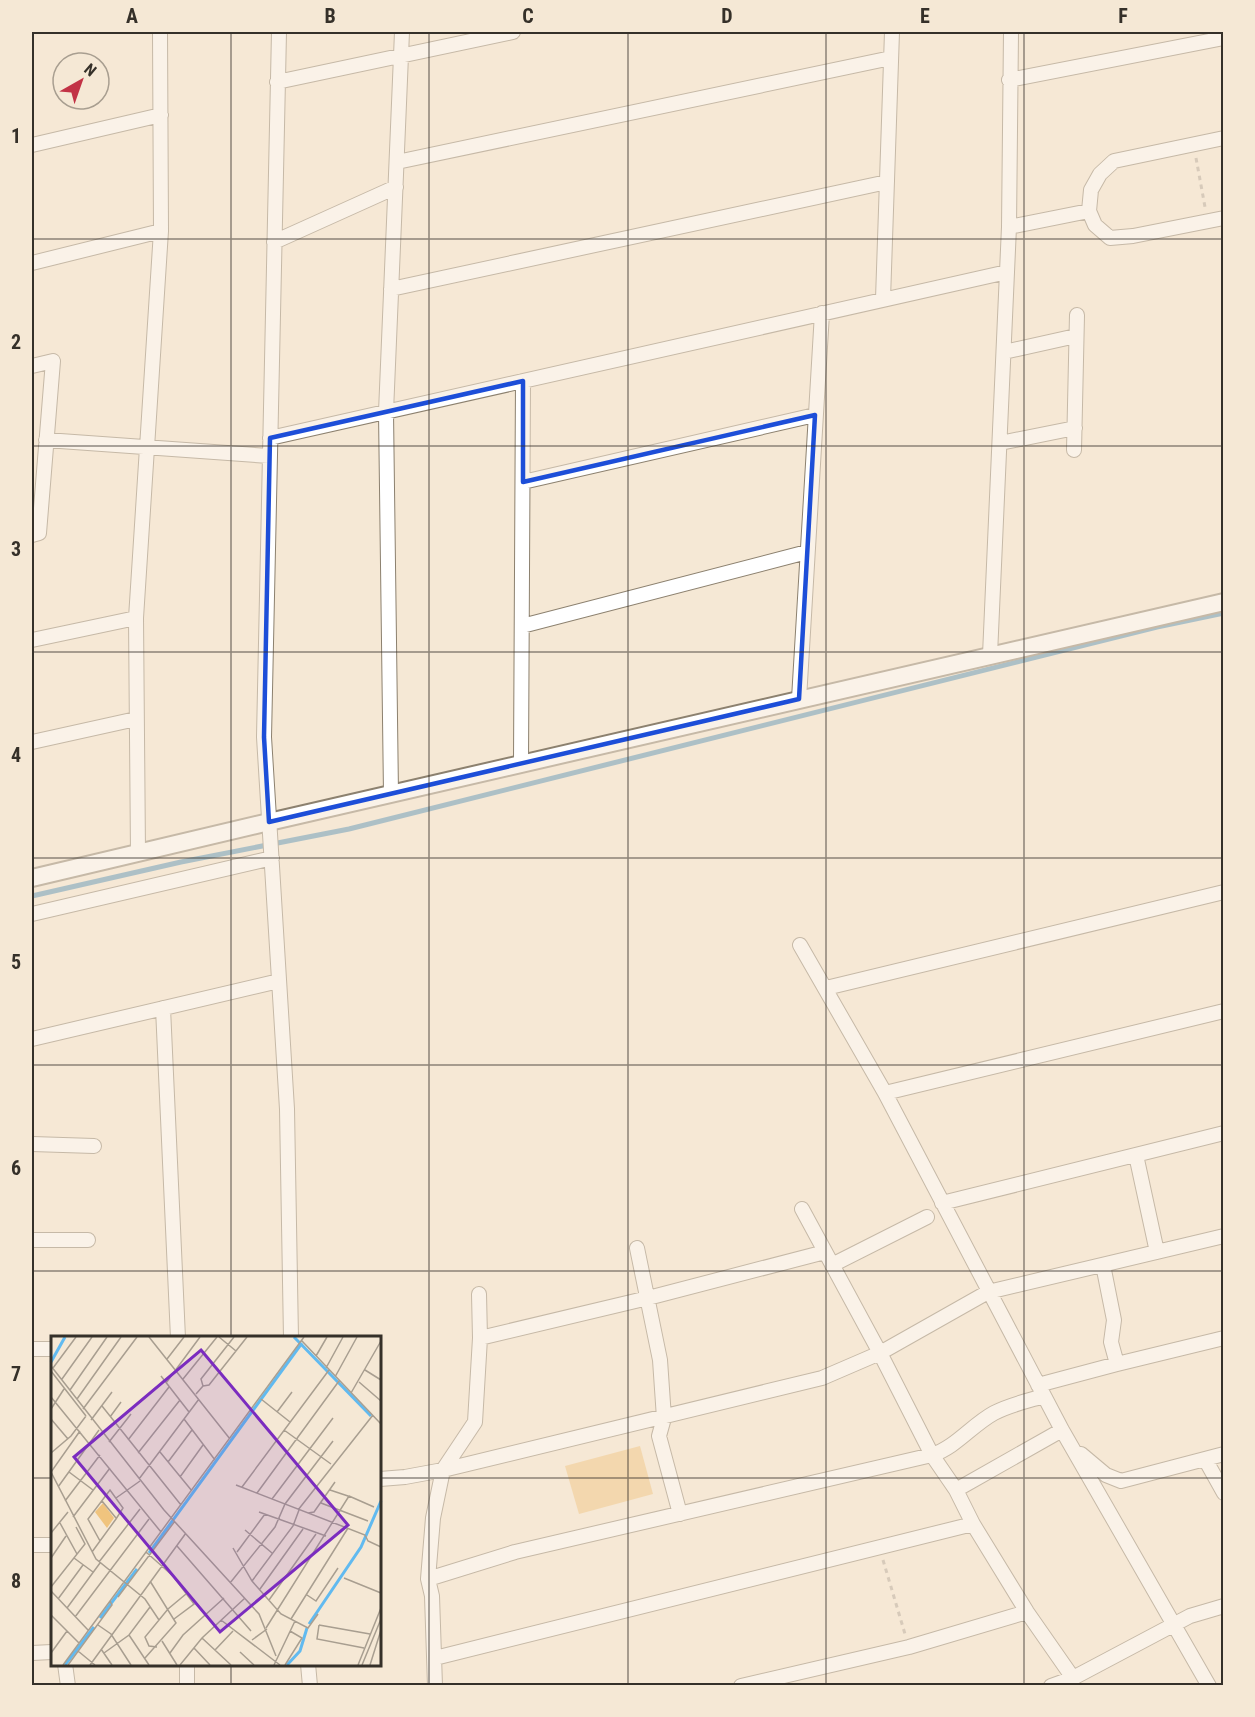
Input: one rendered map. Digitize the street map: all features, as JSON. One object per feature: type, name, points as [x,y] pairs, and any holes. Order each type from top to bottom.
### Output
[{"type":"street","points":[[138,853],[136,618],[161,231],[160,32]]},
{"type":"street","points":[[279,32],[264,737],[286,1109],[291,1336]]},
{"type":"street","points":[[391,794],[386,412],[402,32]]},
{"type":"street","points":[[277,81],[513,32]]},
{"type":"street","points":[[883,299],[892,32]]},
{"type":"street","points":[[990,655],[1010,227],[1011,32]]},
{"type":"street","points":[[1009,80],[1224,38]]},
{"type":"street","points":[[397,162],[891,58]]},
{"type":"street","points":[[32,145],[161,114]]},
{"type":"street","points":[[1224,138],[1114,161],[1100,174],[1090,190],[1089,211],[1095,225],[1110,238],[1133,236],[1224,218]]},
{"type":"street","points":[[392,289],[887,182]]},
{"type":"street","points":[[274,242],[396,187]]},
{"type":"street","points":[[1010,227],[1089,211]]},
{"type":"street","points":[[32,263],[161,231]]},
{"type":"street","points":[[270,438],[1007,272]]},
{"type":"street","points":[[799,699],[822,313]]},
{"type":"street","points":[[1074,450],[1077,315]]},
{"type":"street","points":[[1004,352],[1076,336]]},
{"type":"street","points":[[32,366],[53,361],[39,533],[32,535]]},
{"type":"street","points":[[521,764],[523,381]]},
{"type":"street","points":[[523,482],[815,415]]},
{"type":"street","points":[[1000,443],[1075,428]]},
{"type":"street","points":[[45,440],[269,456]]},
{"type":"street","points":[[522,626],[807,552]]},
{"type":"street","points":[[32,878],[1224,602]]},
{"type":"street","points":[[32,640],[136,618]]},
{"type":"street","points":[[32,742],[136,719]]},
{"type":"street","points":[[32,914],[272,858]]},
{"type":"street","points":[[826,988],[1224,892]]},
{"type":"street","points":[[800,945],[885,1093],[1062,1430],[1075,1449],[1209,1686]]},
{"type":"street","points":[[32,1039],[279,981]]},
{"type":"street","points":[[163,1008],[178,1336]]},
{"type":"street","points":[[885,1093],[1224,1011]]},
{"type":"street","points":[[942,1203],[1224,1133]]},
{"type":"street","points":[[32,1144],[94,1146]]},
{"type":"street","points":[[1136,1155],[1157,1252]]},
{"type":"street","points":[[802,1209],[932,1455],[956,1490],[973,1524],[1027,1612],[1073,1678]]},
{"type":"street","points":[[832,1265],[927,1217]]},
{"type":"street","points":[[381,1479],[442,1470],[822,1378],[880,1353],[988,1292],[1224,1236]]},
{"type":"street","points":[[32,1240],[88,1240]]},
{"type":"street","points":[[637,1248],[660,1360],[664,1418],[659,1436],[680,1514]]},
{"type":"street","points":[[480,1338],[648,1298],[825,1252]]},
{"type":"street","points":[[1103,1265],[1114,1320],[1111,1342],[1117,1364]]},
{"type":"street","points":[[435,1686],[432,1596],[429,1579],[432,1518],[442,1470],[475,1422],[480,1338],[479,1294]]},
{"type":"street","points":[[429,1579],[514,1552],[932,1455],[945,1451],[993,1413],[1041,1390],[1117,1364],[1224,1338]]},
{"type":"street","points":[[32,1349],[51,1350]]},
{"type":"street","points":[[956,1490],[1062,1430]]},
{"type":"street","points":[[1075,1449],[1106,1475],[1121,1481],[1224,1454]]},
{"type":"street","points":[[1205,1459],[1224,1493]]},
{"type":"street","points":[[435,1658],[973,1524]]},
{"type":"street","points":[[32,1545],[51,1545]]},
{"type":"street","points":[[1051,1686],[1073,1678],[1190,1616],[1224,1606]]},
{"type":"street","points":[[741,1686],[909,1647],[1027,1612]]},
{"type":"street","points":[[32,1653],[51,1652]]},
{"type":"street","points":[[65,1666],[68,1686]]},
{"type":"street","points":[[187,1666],[187,1686]]},
{"type":"street","points":[[308,1666],[310,1686]]},
{"type":"path","points":[[1194,144],[1208,221]]},
{"type":"path","points":[[879,1546],[909,1647]]},
{"type":"highlighted area","points":[[523,381],[523,482],[815,415],[799,699],[269,822],[264,737],[270,438]]},
{"type":"shaded area","points":[[640,1446],[653,1494],[579,1514],[565,1466]]},
{"type":"waterway","points":[[32,896],[181,862],[349,829],[1157,627],[1224,613]]}]
